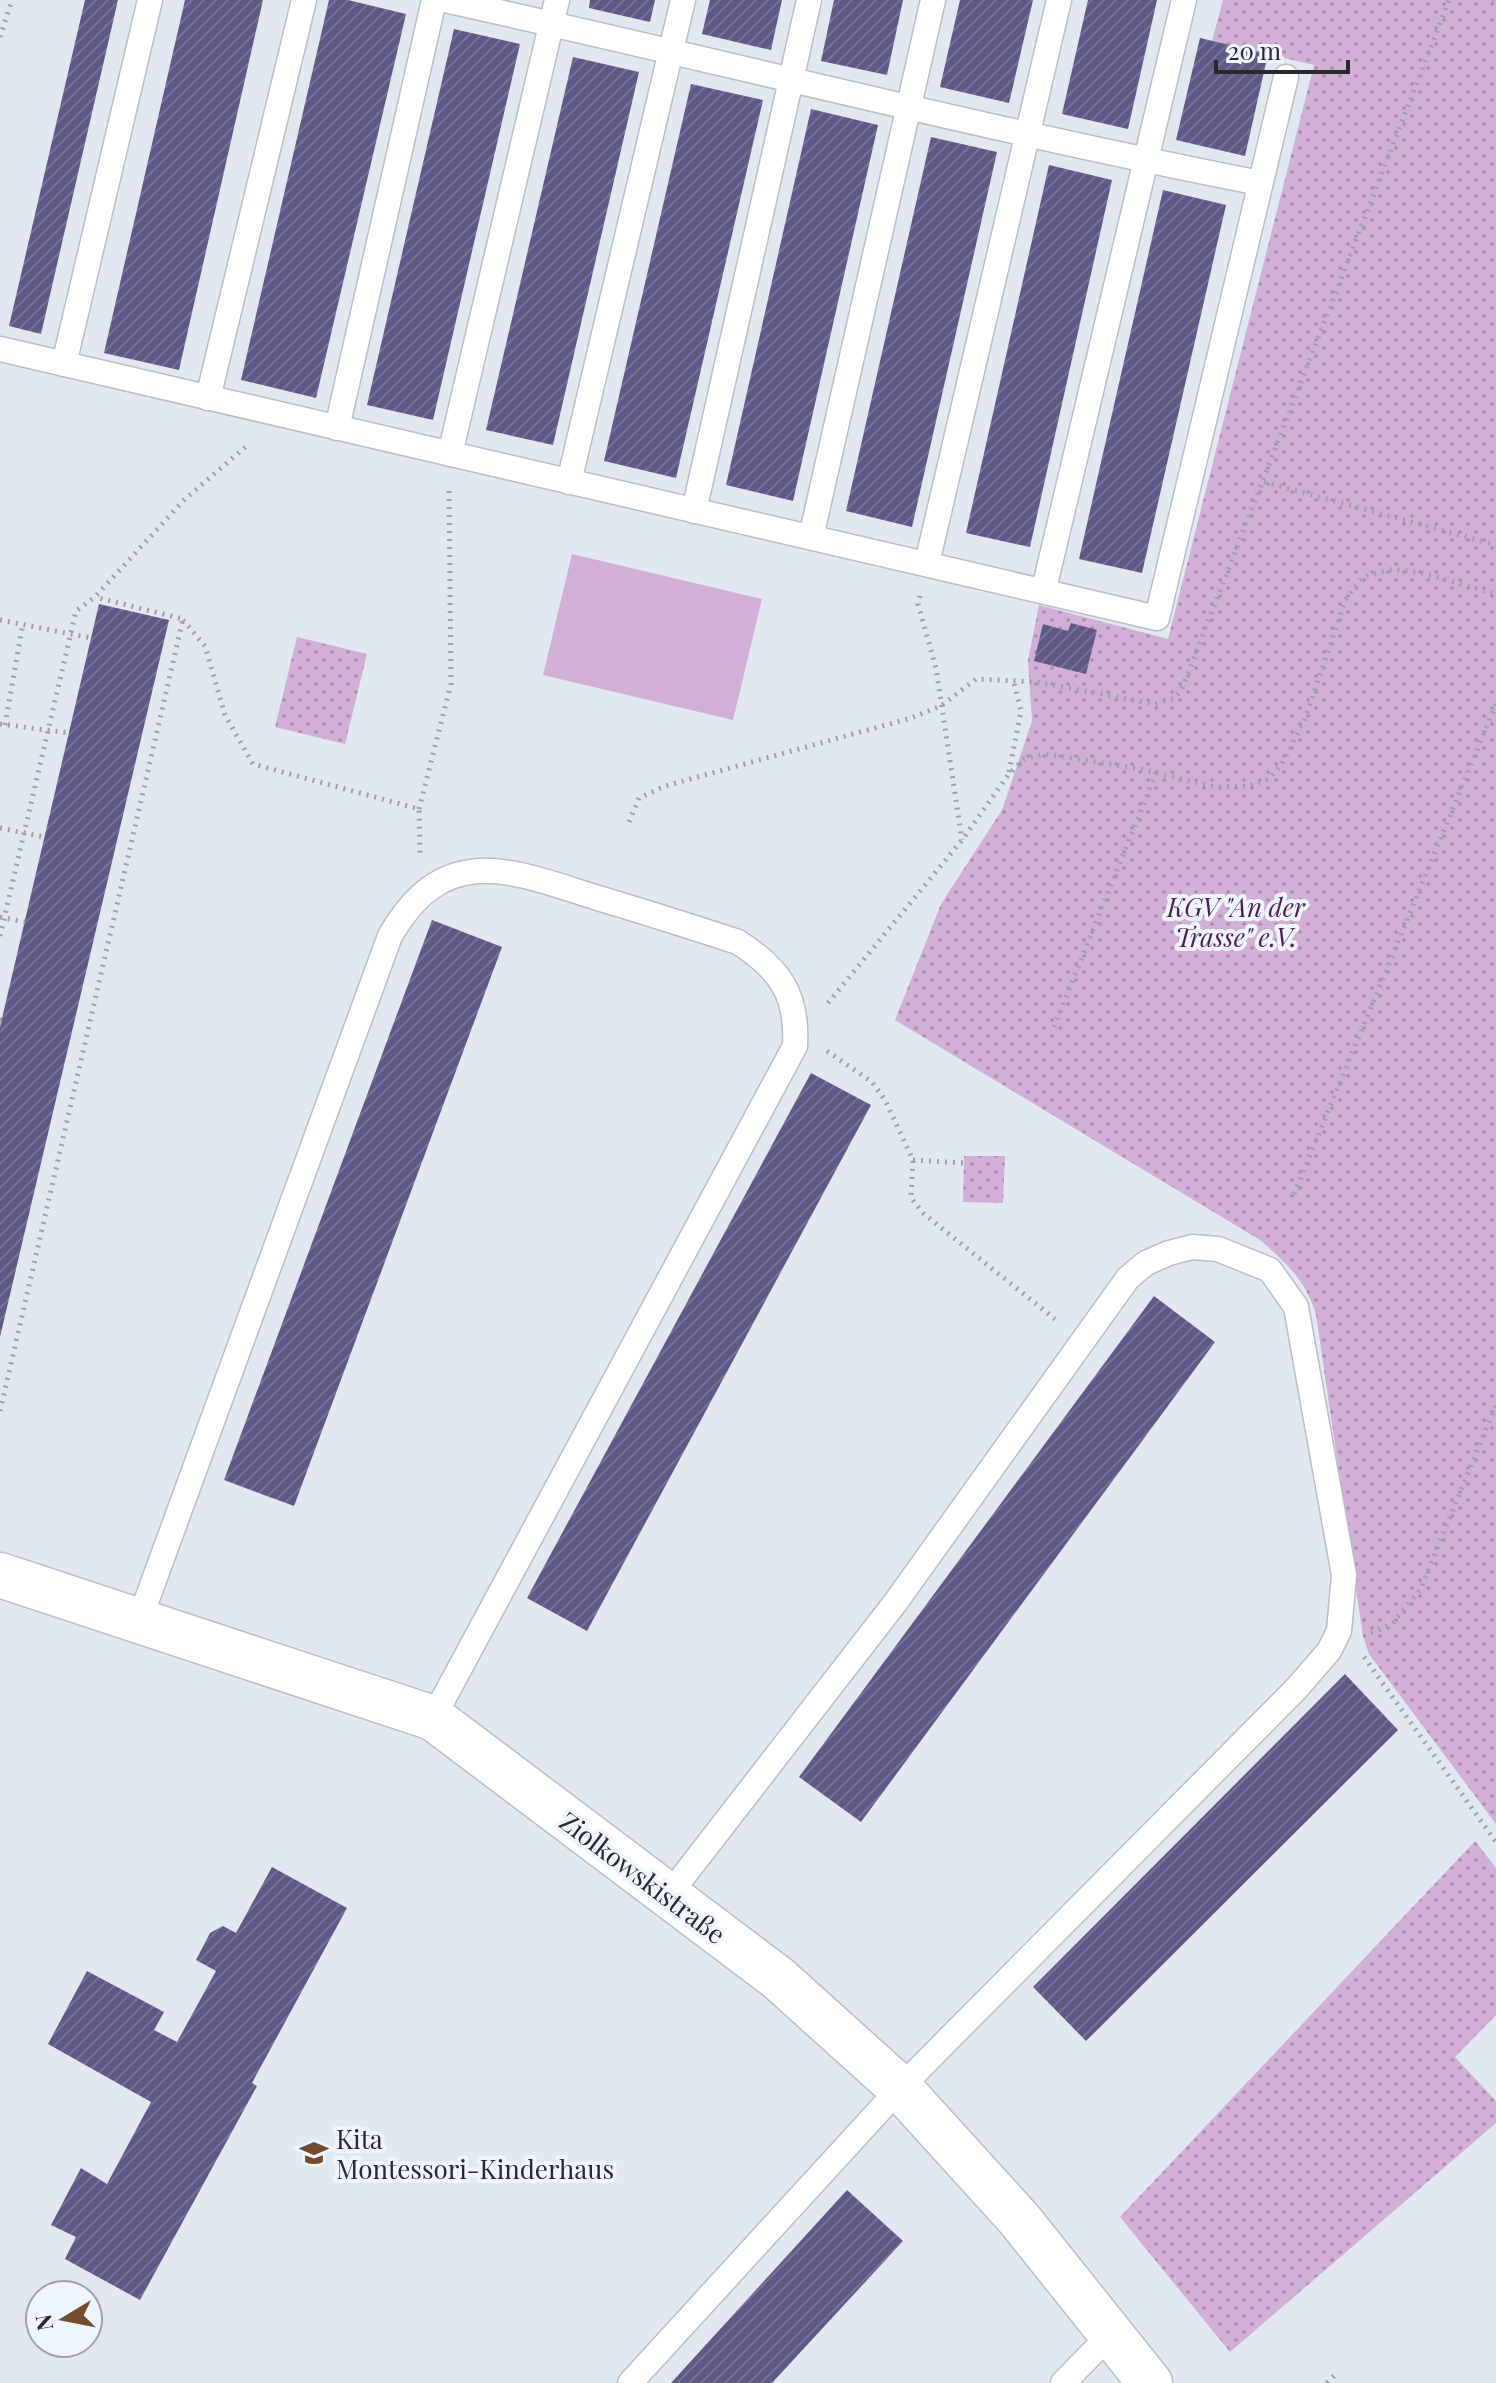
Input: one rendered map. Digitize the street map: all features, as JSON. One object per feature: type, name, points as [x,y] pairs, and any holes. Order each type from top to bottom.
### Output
[{"type":"street","name":"Ziolkowskistraße","points":[[0,1575],[433,1718],[778,1978],[900,2088],[1019,2219],[1150,2383]]},
{"type":"lane","points":[[64,364],[150,0]]},
{"type":"lane","points":[[208,398],[304,0]]},
{"type":"lane","points":[[337,428],[434,0]]},
{"type":"lane","points":[[445,0],[555,12],[792,82],[1145,161],[1260,183]]},
{"type":"lane","points":[[569,482],[683,0]]},
{"type":"lane","points":[[694,511],[809,0]]},
{"type":"lane","points":[[811,537],[933,0]]},
{"type":"lane","points":[[927,563],[1059,0]]},
{"type":"lane","points":[[1044,589],[1184,0]]},
{"type":"lane","points":[[450,454],[555,12]]},
{"type":"lane","points":[[0,349],[1044,589],[1157,618],[1286,77]]},
{"type":"lane","points":[[139,1621],[390,936],[405,909],[449,878],[507,869],[738,942],[767,961],[785,985],[796,1027],[795,1046],[433,1718]]},
{"type":"lane","points":[[630,2383],[900,2088],[1296,1689],[1329,1651],[1348,1638],[1344,1575],[1296,1307],[1270,1270],[1218,1249],[1192,1247],[1146,1263],[1128,1278],[895,1603],[668,1896]]},
{"type":"lane","points":[[1063,2383],[1112,2333]]},
{"type":"path","points":[[0,37],[12,0]]},
{"type":"path","points":[[629,822],[639,798],[665,786],[911,718],[941,706],[976,679],[1037,682],[1154,704],[1173,699],[1182,689],[1264,482],[1449,0]]},
{"type":"path","points":[[0,936],[76,611],[95,597],[184,500],[283,415]]},
{"type":"path","points":[[1264,482],[1496,545]]},
{"type":"path","points":[[421,859],[419,809],[451,684],[448,492]]},
{"type":"path","points":[[1057,1320],[924,1214],[911,1198],[913,1160],[885,1100],[872,1082],[796,1027],[823,1009],[962,840],[1009,774],[1024,759],[1045,754],[1216,787],[1249,786],[1269,779],[1282,764],[1305,719],[1345,600],[1363,577],[1393,569],[1422,573],[1496,594]]},
{"type":"path","points":[[95,597],[183,619],[205,646],[225,715],[253,764],[419,809]]},
{"type":"path","points":[[918,604],[936,668],[962,840]]},
{"type":"path","points":[[0,1411],[183,619]]},
{"type":"path","points":[[0,620],[91,638]]},
{"type":"path","points":[[23,623],[3,724],[69,733]]},
{"type":"path","points":[[1009,774],[1021,711],[1014,683]]},
{"type":"path","points":[[1294,1194],[1496,704]]},
{"type":"path","points":[[1054,1027],[1156,773]]},
{"type":"path","points":[[0,828],[44,837]]},
{"type":"path","points":[[2,918],[25,922]]},
{"type":"path","points":[[913,1160],[964,1163]]},
{"type":"path","points":[[1496,1405],[1420,1590],[1392,1624],[1363,1636],[1348,1638],[1496,1842]]},
{"type":"path","points":[[1327,2383],[1335,2375]]},
{"type":"green space","name":"KGV \"An der Trasse\" e.V.","points":[[1223,0],[1496,0],[1496,1824],[1369,1654],[1363,1636],[1316,1315],[1307,1292],[1294,1273],[1260,1240],[895,1020],[941,904],[1002,810],[1032,721],[1028,660],[1039,605],[1168,639],[1314,65],[1212,41]]},
{"type":"green space","points":[[572,554],[762,599],[733,720],[543,675]]},
{"type":"green space","points":[[297,637],[367,654],[345,744],[275,727]]},
{"type":"green space","points":[[964,1156],[1005,1156],[1003,1203],[963,1202]]},
{"type":"green space","points":[[1475,1841],[1496,1868],[1496,2015],[1455,2057],[1496,2101],[1496,2123],[1230,2352],[1120,2217]]},
{"type":"building","points":[[85,0],[118,0],[41,334],[9,326]]},
{"type":"building","points":[[185,0],[263,0],[179,370],[104,353]]},
{"type":"building","points":[[329,0],[348,0],[406,14],[316,398],[241,380]]},
{"type":"building","points":[[590,0],[655,0],[650,22],[589,8]]},
{"type":"building","points":[[710,0],[782,0],[771,50],[702,34]]},
{"type":"building","points":[[834,0],[903,0],[887,75],[821,61]]},
{"type":"building","points":[[960,0],[1033,0],[1009,103],[940,87]]},
{"type":"building","points":[[1088,0],[1157,0],[1128,129],[1062,114]]},
{"type":"building","points":[[454,29],[520,44],[433,420],[367,405]]},
{"type":"building","points":[[1200,38],[1268,54],[1245,156],[1176,140]]},
{"type":"building","points":[[573,57],[639,72],[553,445],[486,430]]},
{"type":"building","points":[[691,84],[763,100],[676,478],[604,461]]},
{"type":"building","points":[[811,109],[878,125],[793,501],[726,485]]},
{"type":"building","points":[[931,137],[997,152],[912,527],[846,511]]},
{"type":"building","points":[[1049,165],[1112,180],[1030,547],[966,533]]},
{"type":"building","points":[[1163,190],[1226,205],[1142,573],[1079,559]]},
{"type":"building","points":[[99,604],[169,620],[0,1337],[0,1027]]},
{"type":"building","points":[[1071,623],[1097,630],[1086,674],[1034,661],[1043,624],[1068,631]]},
{"type":"building","points":[[432,920],[502,947],[294,1506],[224,1480]]},
{"type":"building","points":[[811,1073],[871,1105],[587,1631],[527,1598]]},
{"type":"building","points":[[1154,1296],[1215,1342],[861,1822],[799,1777]]},
{"type":"building","points":[[1345,1674],[1398,1730],[1086,2041],[1033,1987]]},
{"type":"building","points":[[272,1867],[347,1908],[252,2083],[257,2086],[140,2300],[65,2259],[76,2237],[51,2225],[81,2168],[107,2184],[151,2102],[48,2044],[87,1971],[164,2012],[154,2030],[177,2042],[216,1971],[196,1960],[210,1933],[223,1926],[236,1933]]},
{"type":"building","points":[[847,2190],[903,2241],[772,2383],[671,2383]]},
{"type":"place","name":"Kita Montessori-Kinderhaus","points":[[314,2153]]}]
